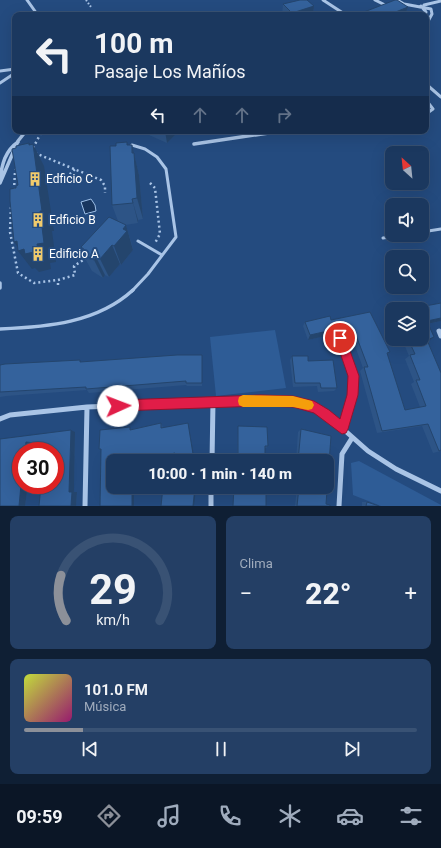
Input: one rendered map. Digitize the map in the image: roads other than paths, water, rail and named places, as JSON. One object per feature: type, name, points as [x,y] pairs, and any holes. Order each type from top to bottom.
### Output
[{"type":"street","points":[[27,0],[36,12]]},
{"type":"street","points":[[323,0],[341,12]]},
{"type":"street","points":[[375,0],[387,6]]},
{"type":"street","points":[[381,10],[398,1],[430,8],[433,12],[429,19]]},
{"type":"street","points":[[421,6],[441,1]]},
{"type":"street","points":[[421,6],[426,12]]},
{"type":"street","points":[[0,71],[12,69]]},
{"type":"street","points":[[0,83],[12,75]]},
{"type":"street","points":[[429,87],[441,97]]},
{"type":"street","points":[[429,104],[433,109],[429,112]]},
{"type":"street","points":[[0,183],[18,141],[24,134]]},
{"type":"street","points":[[194,144],[262,134]]},
{"type":"street","points":[[0,179],[2,163],[11,146],[18,141]]},
{"type":"street","points":[[0,283],[0,288]]},
{"type":"street","points":[[340,338],[354,376],[352,395],[342,429]]},
{"type":"street","points":[[0,419],[10,415],[87,407],[261,400],[293,401],[310,405],[320,411],[368,451],[396,469],[441,491]]},
{"type":"street","points":[[212,454],[213,402]]},
{"type":"street","points":[[85,506],[87,407]]},
{"type":"street","points":[[339,506],[342,454],[352,438]]},
{"type":"street","points":[[211,494],[211,506]]},
{"type":"lane","points":[[0,329],[43,326],[92,315],[114,306],[148,274],[176,237],[166,169],[157,157],[144,149],[132,145]]},
{"type":"lane","points":[[429,231],[441,229]]},
{"type":"lane","points":[[138,241],[162,255]]},
{"type":"place","name":"Edficio C","points":[[35,179]]},
{"type":"place","name":"Edficio B","points":[[38,220]]},
{"type":"place","name":"Edificio A","points":[[38,254]]}]
